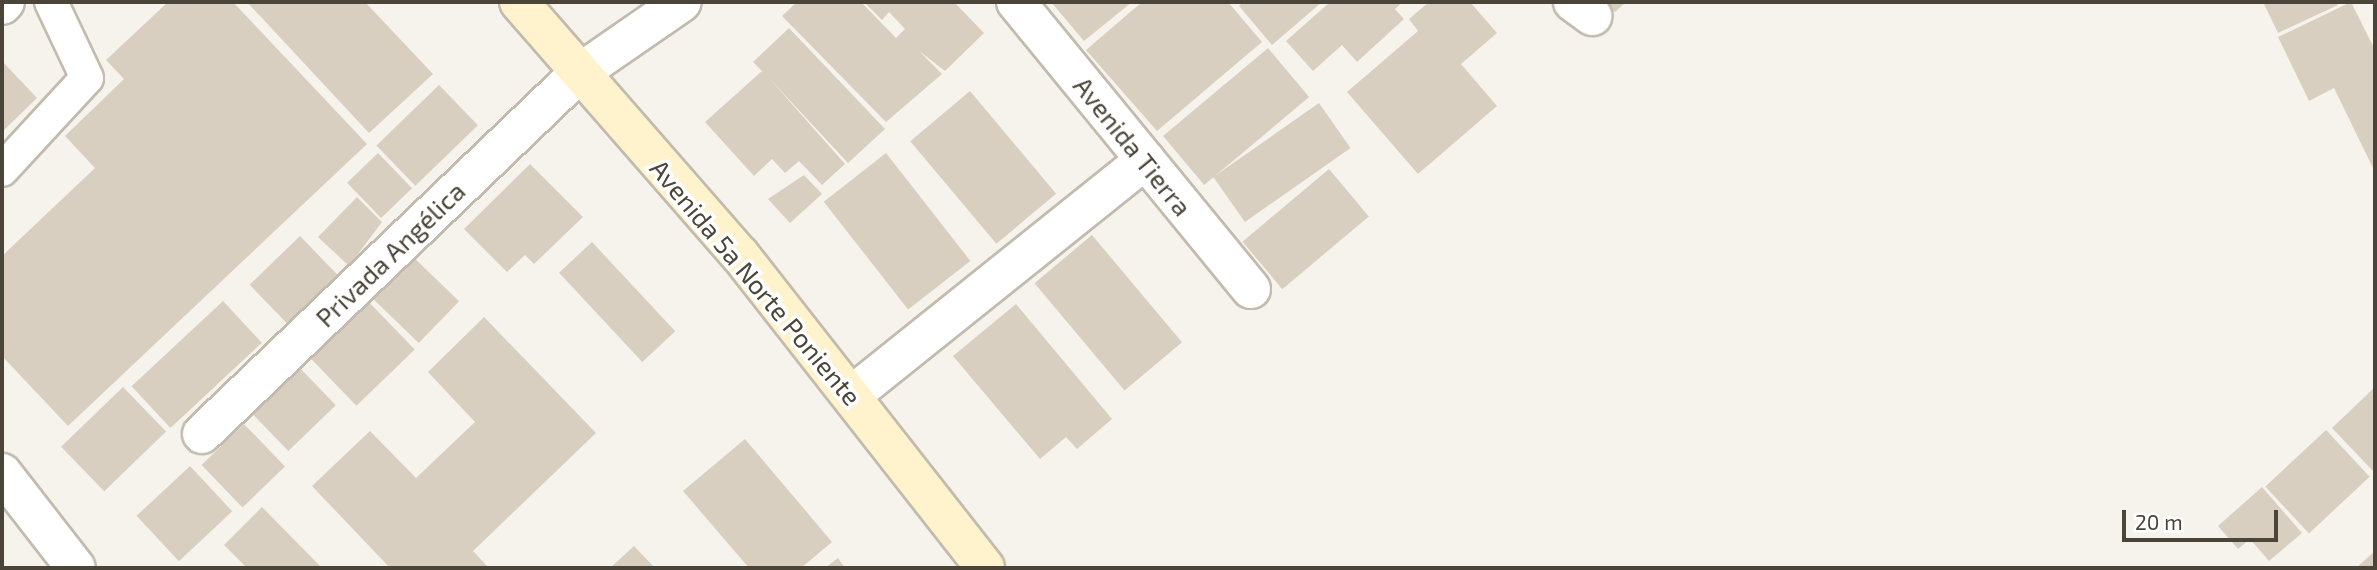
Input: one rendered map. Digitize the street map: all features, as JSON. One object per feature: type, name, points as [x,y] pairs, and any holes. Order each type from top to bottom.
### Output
[{"type":"main road","name":"Avenida 5a Norte Poniente","points":[[519,2],[578,74],[740,255],[985,568]]},
{"type":"street","name":"Privada Angélica","points":[[201,435],[578,74],[682,2]]},
{"type":"street","name":"Avenida Tierra","points":[[1016,2],[1251,289]]},
{"type":"street","points":[[852,395],[1145,160]]},
{"type":"street","points":[[2,473],[76,568]]},
{"type":"lane","points":[[2,170],[87,78],[51,2]]},
{"type":"building","points":[[168,2],[233,2],[367,144],[68,426],[2,356],[2,256],[95,168],[65,136],[124,79],[106,60]]},
{"type":"building","points":[[247,2],[365,2],[433,74],[369,133]]},
{"type":"building","points":[[797,2],[861,2],[896,38],[905,29],[889,12],[882,20],[864,2],[954,2],[984,33],[945,71],[919,51],[942,74],[886,122],[782,16]]},
{"type":"building","points":[[1051,2],[1132,2],[1084,41]]},
{"type":"building","points":[[1142,2],[1228,2],[1262,42],[1157,131],[1086,50]]},
{"type":"building","points":[[1243,2],[1322,2],[1272,45],[1239,6]]},
{"type":"building","points":[[1330,2],[1403,2],[1395,9],[1404,19],[1357,62],[1342,45],[1313,71],[1286,41]]},
{"type":"building","points":[[1429,2],[1470,2],[1497,33],[1461,64],[1497,106],[1418,174],[1347,92],[1418,31],[1409,19]]},
{"type":"building","points":[[1605,2],[1626,2],[1615,12]]},
{"type":"building","points":[[2263,2],[2336,2],[2338,5],[2278,33]]},
{"type":"building","points":[[2351,2],[2375,50],[2375,172],[2334,88],[2309,101],[2278,37]]},
{"type":"building","points":[[789,28],[885,129],[848,163],[769,78],[845,164],[822,185],[799,161],[785,173],[772,159],[754,176],[705,122],[762,71],[753,62]]},
{"type":"building","points":[[1268,48],[1309,97],[1204,185],[1163,136]]},
{"type":"building","points":[[2,61],[37,98],[2,132]]},
{"type":"building","points":[[439,85],[478,125],[415,186],[376,145]]},
{"type":"building","points":[[970,91],[1056,194],[996,244],[910,141]]},
{"type":"building","points":[[1319,103],[1351,148],[1245,222],[1213,177]]},
{"type":"building","points":[[378,153],[412,188],[381,218],[347,183]]},
{"type":"building","points":[[886,153],[970,261],[908,310],[824,202]]},
{"type":"building","points":[[530,164],[583,217],[534,264],[525,255],[507,272],[464,229]]},
{"type":"building","points":[[1329,169],[1369,216],[1282,289],[1242,242]]},
{"type":"building","points":[[804,175],[822,194],[790,223],[768,199]]},
{"type":"building","points":[[357,197],[382,222],[349,266],[318,237]]},
{"type":"building","points":[[1092,235],[1182,342],[1125,390],[1035,283]]},
{"type":"building","points":[[300,236],[340,277],[289,326],[250,285]]},
{"type":"building","points":[[592,242],[675,331],[642,362],[559,273]]},
{"type":"building","points":[[408,252],[459,301],[419,343],[368,294]]},
{"type":"building","points":[[364,297],[415,350],[356,406],[306,353]]},
{"type":"building","points":[[223,301],[262,343],[170,428],[132,386]]},
{"type":"building","points":[[1016,304],[1112,419],[1077,449],[1066,437],[1040,459],[953,356]]},
{"type":"building","points":[[484,317],[596,433],[473,551],[489,568],[390,568],[312,486],[370,431],[416,478],[475,422],[428,372]]},
{"type":"building","points":[[299,367],[336,405],[288,451],[252,413]]},
{"type":"building","points":[[123,387],[166,432],[104,491],[61,447]]},
{"type":"building","points":[[2375,387],[2375,469],[2373,471],[2332,428]]},
{"type":"building","points":[[244,424],[285,466],[243,507],[202,465]]},
{"type":"building","points":[[2326,430],[2370,477],[2309,533],[2265,487]]},
{"type":"building","points":[[745,439],[832,542],[801,568],[749,568],[683,491]]},
{"type":"building","points":[[190,466],[232,511],[179,561],[137,516]]},
{"type":"building","points":[[2262,487],[2302,533],[2269,561],[2250,539],[2238,549],[2218,526]]},
{"type":"building","points":[[262,507],[322,568],[247,568],[224,545]]},
{"type":"building","points":[[634,546],[655,568],[610,568]]},
{"type":"building","points":[[2375,551],[2375,568],[2356,568]]},
{"type":"building","points":[[838,558],[845,568],[825,568]]}]
